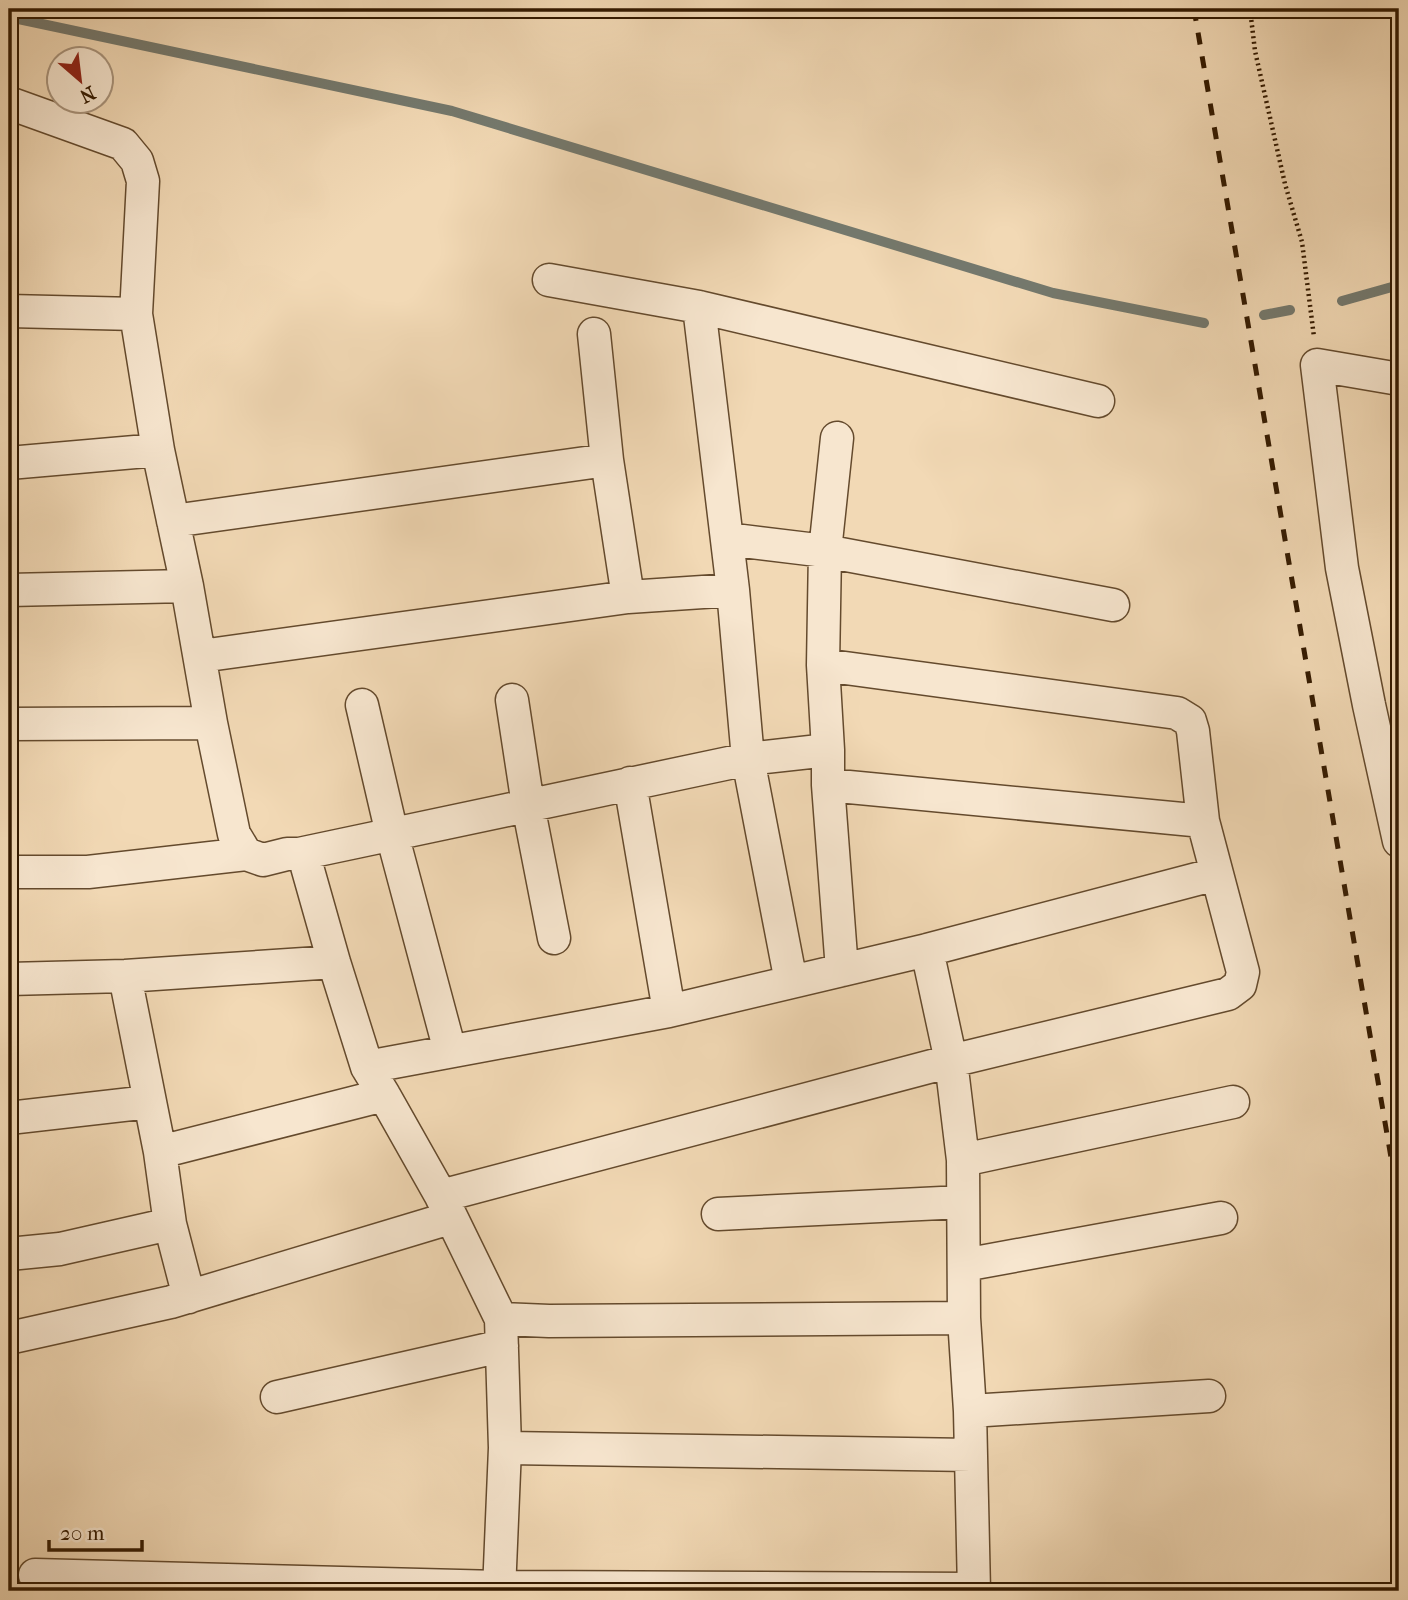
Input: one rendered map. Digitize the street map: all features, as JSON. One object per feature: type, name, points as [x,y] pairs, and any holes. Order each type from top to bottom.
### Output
[{"type":"street","points":[[9,103],[123,144],[137,161],[143,181],[136,314],[158,450],[201,656],[211,723],[234,834],[246,854]]},
{"type":"street","points":[[549,280],[699,307],[1098,401]]},
{"type":"street","points":[[699,307],[733,590],[748,759],[790,982]]},
{"type":"street","points":[[9,311],[136,314]]},
{"type":"street","points":[[594,334],[607,460],[628,597]]},
{"type":"street","points":[[1399,379],[1317,365],[1342,568],[1399,841]]},
{"type":"street","points":[[837,438],[825,551],[823,665],[828,785],[842,970]]},
{"type":"street","points":[[9,463],[158,450]]},
{"type":"street","points":[[173,521],[607,460]]},
{"type":"street","points":[[727,539],[825,551],[1113,605]]},
{"type":"street","points":[[9,590],[187,586]]},
{"type":"street","points":[[201,656],[628,597],[733,590]]},
{"type":"street","points":[[9,1338],[188,1297],[445,1207],[951,1061],[1228,994],[1240,985],[1243,972],[1203,821],[1190,721],[1177,713],[823,665]]},
{"type":"street","points":[[512,700],[528,805],[554,938]]},
{"type":"street","points":[[362,705],[392,834],[450,1051]]},
{"type":"street","points":[[9,724],[211,723]]},
{"type":"street","points":[[9,873],[88,872],[246,854],[263,860],[748,759],[828,750]]},
{"type":"street","points":[[630,783],[669,1011]]},
{"type":"street","points":[[828,785],[1203,821]]},
{"type":"street","points":[[299,854],[306,863],[367,1067],[445,1207],[501,1333],[505,1448],[499,1589]]},
{"type":"street","points":[[367,1067],[669,1011],[928,950],[1216,874]]},
{"type":"street","points":[[36,1575],[499,1589],[974,1590],[970,1411],[964,1318],[962,1160],[951,1061],[928,950]]},
{"type":"street","points":[[9,979],[125,976],[334,962]]},
{"type":"street","points":[[125,976],[160,1152],[170,1224],[188,1297]]},
{"type":"street","points":[[160,1152],[384,1095]]},
{"type":"street","points":[[9,1118],[149,1102]]},
{"type":"street","points":[[962,1160],[1233,1102]]},
{"type":"street","points":[[718,1214],[962,1202]]},
{"type":"street","points":[[964,1265],[1221,1218]]},
{"type":"street","points":[[9,1254],[60,1250],[170,1224]]},
{"type":"street","points":[[277,1397],[549,1321],[964,1318]]},
{"type":"street","points":[[970,1411],[1209,1395]]},
{"type":"street","points":[[505,1448],[971,1455]]},
{"type":"path","points":[[1250,9],[1255,51],[1285,184],[1302,242],[1317,365]]},
{"type":"waterway","points":[[9,17],[452,111],[1053,293],[1204,323]]},
{"type":"waterway","points":[[1342,301],[1399,285]]},
{"type":"waterway","points":[[1264,315],[1290,310]]},
{"type":"railway","points":[[1194,9],[1399,1204]]}]
